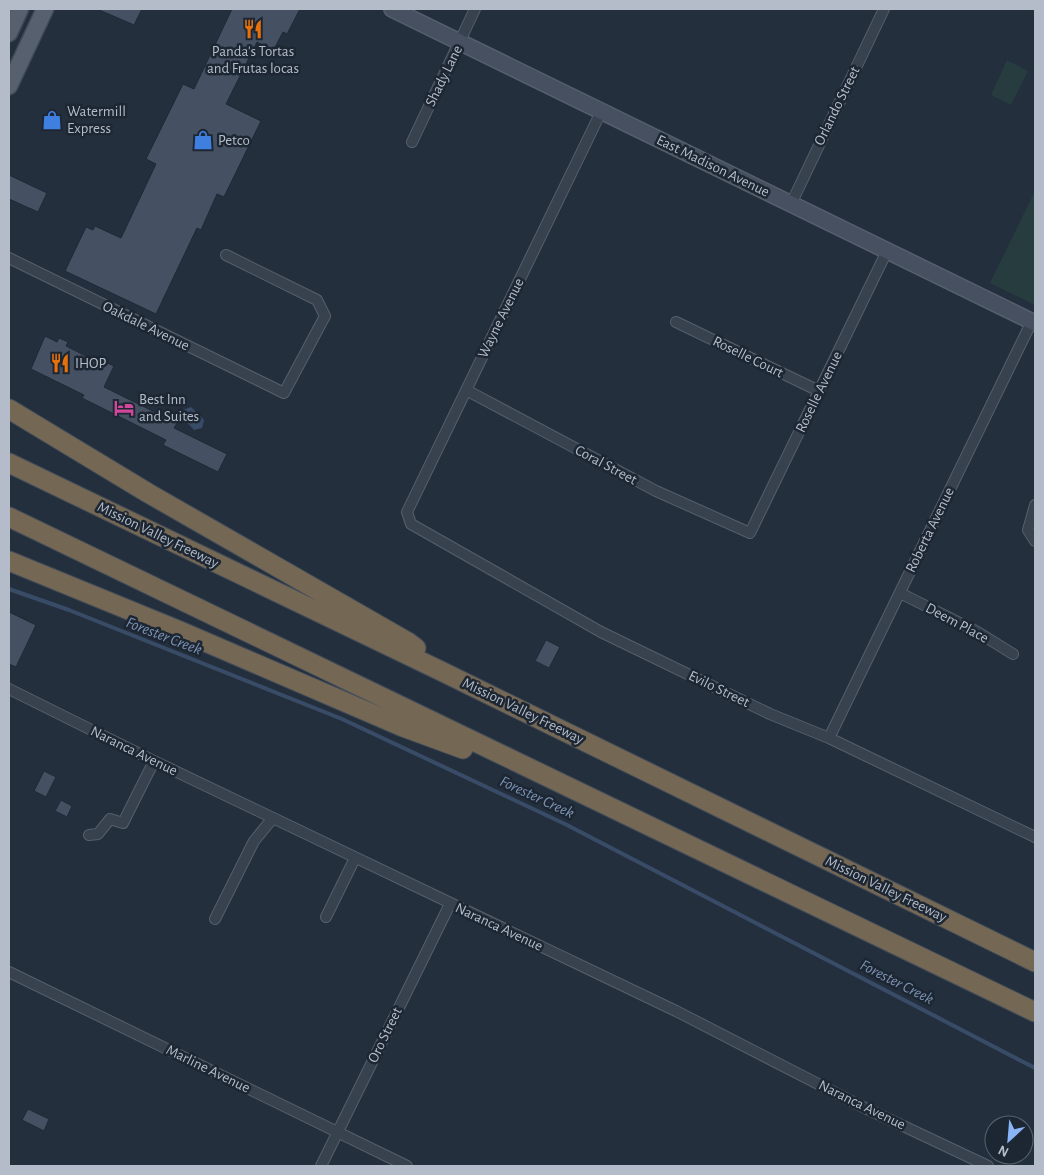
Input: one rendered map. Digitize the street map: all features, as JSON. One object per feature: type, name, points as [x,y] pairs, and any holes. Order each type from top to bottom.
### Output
[{"type":"highway","points":[[9,409],[148,493],[408,642],[443,672]]},
{"type":"highway","name":"Mission Valley Freeway","points":[[9,463],[443,672],[1035,962]]},
{"type":"highway","points":[[9,517],[1035,1012]]},
{"type":"highway","points":[[9,561],[180,631],[403,727],[570,789]]},
{"type":"main road","points":[[9,33],[20,9]]},
{"type":"main road","points":[[9,86],[45,9]]},
{"type":"street","name":"East Madison Avenue","points":[[392,9],[1034,322]]},
{"type":"street","name":"Shady Lane","points":[[412,142],[475,9]]},
{"type":"street","name":"Orlando Street","points":[[790,204],[884,9]]},
{"type":"street","name":"Wayne Avenue","points":[[411,524],[407,512],[601,112]]},
{"type":"street","name":"Roselle Avenue","points":[[750,533],[887,251]]},
{"type":"street","name":"Oakdale Avenue","points":[[9,258],[284,394],[325,316],[317,300],[226,255]]},
{"type":"street","name":"Roselle Court","points":[[676,322],[819,391]]},
{"type":"street","name":"Roberta Avenue","points":[[829,738],[1034,322]]},
{"type":"street","name":"Coral Street","points":[[466,390],[656,491],[750,533]]},
{"type":"street","points":[[1035,505],[1028,530],[1035,541]]},
{"type":"street","name":"Evilo Street","points":[[411,524],[601,632],[770,714],[829,738],[1035,837]]},
{"type":"street","name":"Deem Place","points":[[900,593],[976,631],[1014,654]]},
{"type":"street","name":"Naranca Avenue","points":[[9,689],[450,904],[676,1011],[863,1107],[988,1166]]},
{"type":"street","points":[[89,835],[98,834],[110,819],[122,823],[154,761]]},
{"type":"street","points":[[215,919],[254,841],[273,818]]},
{"type":"street","points":[[326,917],[355,858]]},
{"type":"street","name":"Oro Street","points":[[321,1166],[450,904]]},
{"type":"street","name":"Marline Avenue","points":[[9,972],[407,1166]]},
{"type":"green space","points":[[1007,60],[1028,71],[1011,105],[991,95]]},
{"type":"green space","points":[[1035,191],[1035,305],[990,283]]},
{"type":"water","points":[[191,407],[204,420],[202,428],[194,430],[181,416],[183,410]]},
{"type":"building","points":[[97,9],[142,9],[134,25]]},
{"type":"building","points":[[232,9],[300,9],[287,34],[283,32],[273,51],[257,42],[226,104],[261,121],[224,197],[217,194],[201,230],[197,228],[156,314],[65,271],[86,227],[93,230],[95,226],[121,238],[156,164],[146,159],[183,84],[194,89]]},
{"type":"building","points":[[9,175],[47,193],[38,212],[9,199]]},
{"type":"building","name":"Best Inn and Suites","points":[[45,336],[57,342],[59,338],[68,342],[66,346],[100,363],[101,360],[114,366],[104,387],[177,423],[174,428],[227,454],[218,472],[163,445],[166,440],[82,398],[84,395],[31,369]]},
{"type":"building","points":[[9,612],[36,625],[16,667],[9,664]]},
{"type":"building","points":[[546,640],[560,647],[549,668],[535,661]]},
{"type":"building","points":[[44,771],[56,777],[46,797],[34,791]]},
{"type":"building","points":[[61,800],[72,806],[67,817],[55,811]]},
{"type":"building","points":[[28,1109],[49,1119],[44,1131],[22,1120]]},
{"type":"waterway","name":"Forester Creek","points":[[9,589],[69,610],[342,719],[565,824],[1035,1068]]},
{"type":"place","name":"Panda's Tortas and Frutas locas","points":[[253,29]]},
{"type":"place","name":"Watermill Express","points":[[52,120]]},
{"type":"place","name":"Petco","points":[[203,140]]},
{"type":"place","name":"IHOP","points":[[60,363]]},
{"type":"place","name":"Best Inn and Suites","points":[[124,408]]}]
